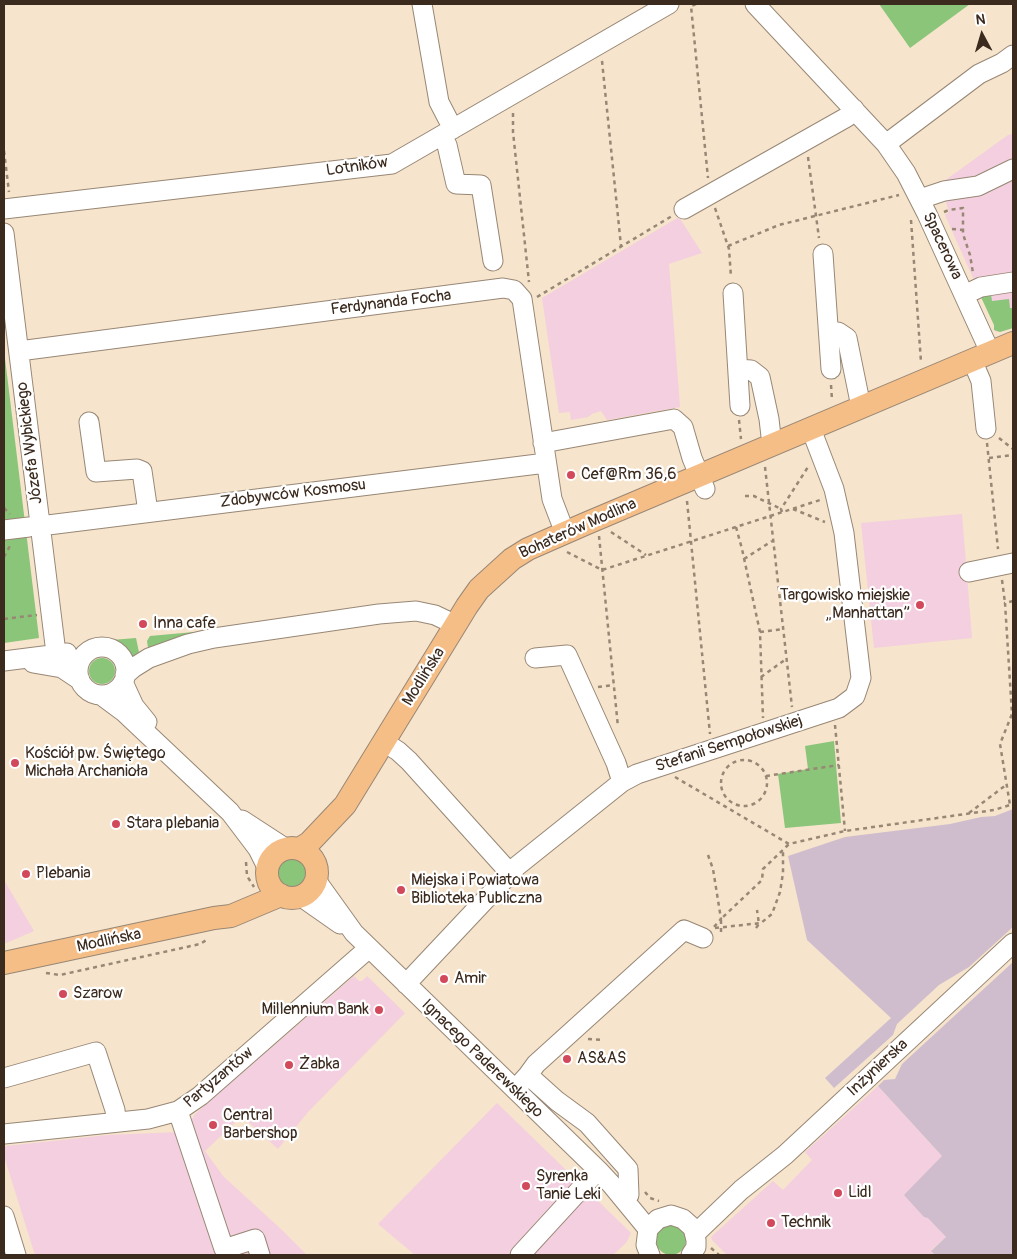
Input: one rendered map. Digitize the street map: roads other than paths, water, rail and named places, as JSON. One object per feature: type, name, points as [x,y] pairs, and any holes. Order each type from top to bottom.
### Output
[{"type":"main road","name":"Bohaterów Modlina","points":[[456,625],[479,589],[512,559],[528,549],[563,541],[768,455],[810,429],[1013,343]]},
{"type":"main road","name":"Modlińska","points":[[292,849],[308,843],[344,805],[456,625]]},
{"type":"main road","name":"Modlińska","points":[[316,873],[335,833],[344,805]]},
{"type":"main road","points":[[292,849],[309,855],[316,873],[311,889],[290,896],[271,886],[267,871],[274,855],[292,849]]},
{"type":"main road","name":"Modlińska","points":[[214,918],[250,895],[263,883],[267,871]]},
{"type":"main road","name":"Modlińska","points":[[4,962],[231,916],[290,896]]},
{"type":"street","points":[[422,4],[439,102],[447,132],[447,145],[456,184],[481,185],[493,261]]},
{"type":"street","name":"Lotników","points":[[6,202],[392,164],[669,4]]},
{"type":"street","name":"Spacerowa","points":[[755,4],[886,144],[906,173],[911,197],[970,292],[981,356],[981,381],[986,429]]},
{"type":"street","points":[[886,144],[979,74],[1002,63],[1013,55]]},
{"type":"street","points":[[684,209],[847,117],[854,109]]},
{"type":"street","points":[[911,197],[978,186],[1013,169]]},
{"type":"street","name":"Józefa Wybickiego","points":[[4,233],[10,354],[56,654]]},
{"type":"street","points":[[823,254],[831,368]]},
{"type":"street","points":[[970,292],[981,287],[1013,282]]},
{"type":"street","name":"Ferdynanda Focha","points":[[10,354],[503,288],[532,294],[543,443]]},
{"type":"street","points":[[733,293],[740,406]]},
{"type":"street","points":[[829,332],[838,332],[848,338],[859,396],[863,406]]},
{"type":"street","points":[[738,369],[751,370],[760,377],[769,420],[768,455]]},
{"type":"street","points":[[563,541],[552,499],[543,443],[674,419],[683,427],[702,483]]},
{"type":"street","points":[[89,422],[95,471],[99,473],[137,469],[142,471],[148,512]]},
{"type":"street","name":"Stefanii Sempołowskiej","points":[[406,984],[517,866],[630,778],[664,765],[839,708],[855,696],[862,678],[844,533],[834,488],[810,429]]},
{"type":"street","name":"Zdobywców Kosmosu","points":[[4,530],[546,463]]},
{"type":"street","points":[[969,572],[1006,565]]},
{"type":"street","points":[[101,695],[110,694],[118,689],[124,678],[133,668],[149,658],[188,644],[214,638],[380,614],[416,611],[435,614],[456,625]]},
{"type":"street","points":[[7,660],[99,648],[108,648],[118,653],[123,660],[124,678],[134,706],[192,775]]},
{"type":"street","points":[[80,680],[79,665],[83,657],[90,650]]},
{"type":"street","points":[[535,658],[567,654],[616,763],[630,778]]},
{"type":"street","points":[[7,660],[62,668],[80,680],[90,692],[101,695],[124,712],[230,812],[258,849],[267,871]]},
{"type":"street","points":[[384,742],[409,761],[510,873]]},
{"type":"street","points":[[230,812],[292,849]]},
{"type":"street","name":"Ignacego Paderewskiego","points":[[316,873],[354,933],[598,1170],[611,1184],[648,1240]]},
{"type":"street","name":"Ignacego Paderewskiego","points":[[290,896],[354,933]]},
{"type":"street","points":[[514,1090],[528,1076],[536,1064],[684,930],[703,938]]},
{"type":"street","name":"Inżynierska","points":[[683,1219],[694,1216],[741,1190],[785,1155],[1013,943]]},
{"type":"street","name":"Partyzantów","points":[[4,1134],[148,1119],[178,1111],[200,1096],[369,948]]},
{"type":"street","points":[[4,1078],[96,1052],[115,1110],[116,1122]]},
{"type":"street","points":[[528,1076],[587,1123],[628,1169],[637,1193]]},
{"type":"street","points":[[178,1111],[224,1249],[255,1239],[260,1255]]},
{"type":"street","points":[[520,1255],[598,1170]]},
{"type":"street","name":"Ignacego Paderewskiego","points":[[611,1184],[637,1193],[648,1240]]},
{"type":"street","name":"Inżynierska","points":[[695,1248],[741,1190]]},
{"type":"street","points":[[648,1240],[671,1215],[689,1222],[695,1248]]},
{"type":"street","points":[[4,1216],[16,1255]]},
{"type":"place","name":"Cef@Rm 36,6","points":[[571,475]]},
{"type":"place","name":"Targowisko miejskie „Manhattan”","points":[[920,605]]},
{"type":"place","name":"Inna cafe","points":[[143,624]]},
{"type":"place","name":"Kościół pw. Świętego Michała Archanioła","points":[[15,763]]},
{"type":"place","name":"Stara plebania","points":[[116,824]]},
{"type":"place","name":"Plebania","points":[[26,874]]},
{"type":"place","name":"Miejska i Powiatowa Biblioteka Publiczna","points":[[401,890]]},
{"type":"place","name":"Amir","points":[[444,979]]},
{"type":"place","name":"Szarow","points":[[63,994]]},
{"type":"place","name":"Millennium Bank","points":[[379,1010]]},
{"type":"place","name":"AS&AS","points":[[567,1059]]},
{"type":"place","name":"Żabka","points":[[289,1065]]},
{"type":"place","name":"Central Barbershop","points":[[213,1125]]},
{"type":"place","name":"Syrenka Tanie Leki","points":[[526,1186]]},
{"type":"place","name":"Lidl","points":[[838,1193]]},
{"type":"place","name":"Technik","points":[[771,1223]]}]
